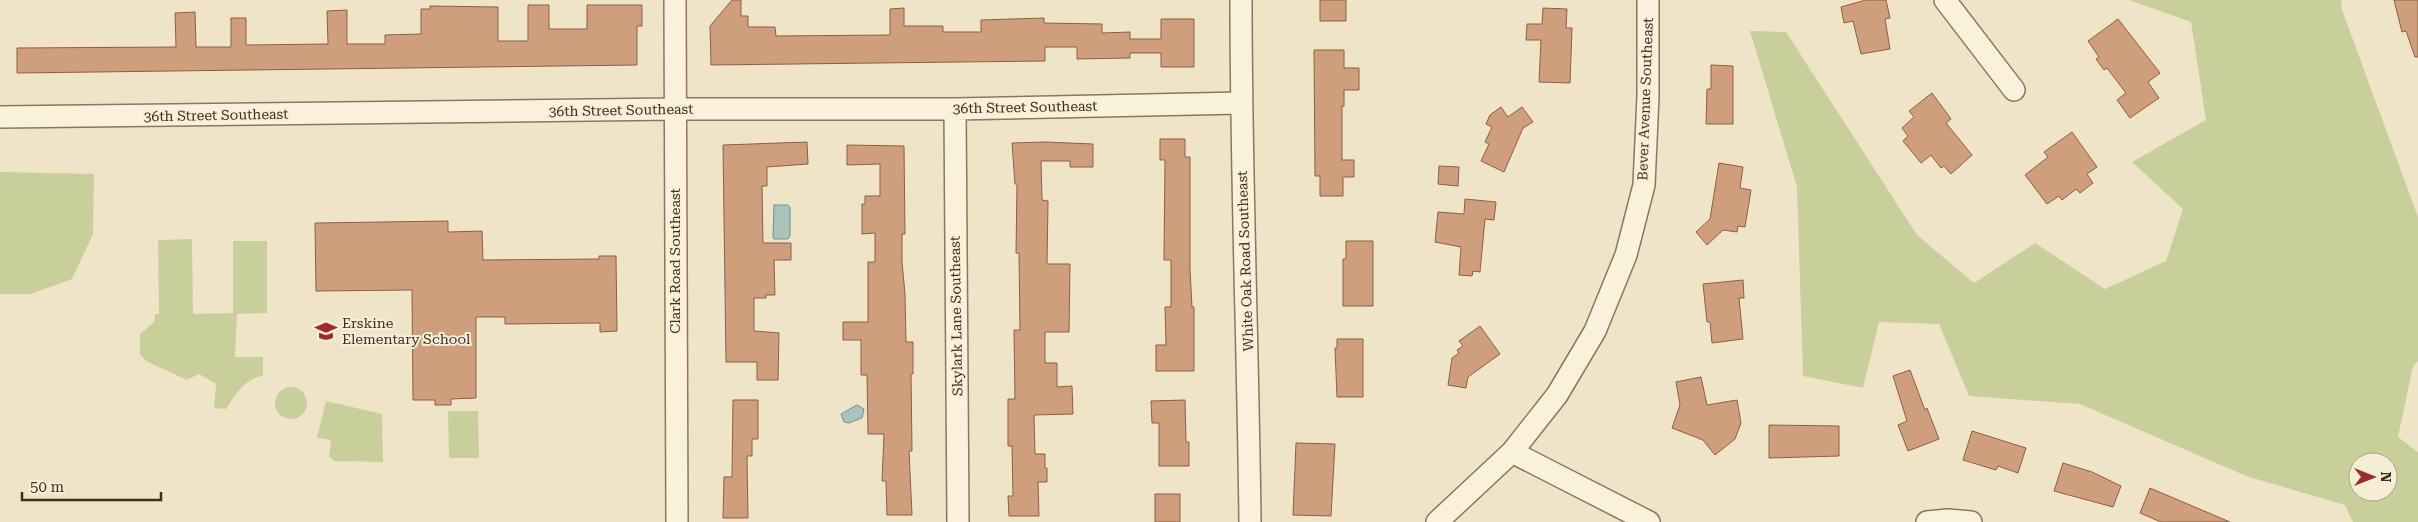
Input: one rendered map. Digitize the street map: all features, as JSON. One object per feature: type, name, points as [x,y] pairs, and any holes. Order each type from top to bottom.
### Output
[{"type":"street","name":"Clark Road Southeast","points":[[676,0],[674,109],[677,522]]},
{"type":"street","name":"White Oak Road Southeast","points":[[1241,0],[1241,102],[1250,522]]},
{"type":"street","name":"Bever Avenue Southeast","points":[[1437,522],[1512,452],[1557,395],[1595,331],[1626,255],[1644,184],[1648,96],[1648,0]]},
{"type":"street","points":[[1945,0],[2014,90]]},
{"type":"street","name":"36th Street Southeast","points":[[0,117],[674,109],[955,109],[1241,102]]},
{"type":"street","name":"Skylark Lane Southeast","points":[[955,109],[958,522]]},
{"type":"street","points":[[1512,452],[1650,522]]},
{"type":"street","points":[[1927,522],[1948,520],[1971,522]]},
{"type":"green space","points":[[2129,0],[2342,0],[2341,7],[2418,217],[2418,361],[2413,366],[2398,437],[2418,452],[2418,522],[2353,522],[2345,505],[2246,476],[2080,404],[1969,396],[1939,324],[1879,322],[1863,388],[1803,376],[1797,187],[1750,31],[1786,32],[1917,235],[1974,283],[2035,243],[2105,289],[2166,261],[2183,209],[2132,162],[2206,120],[2191,22]]},
{"type":"green space","points":[[0,172],[94,174],[93,234],[72,279],[31,294],[0,294]]},
{"type":"green space","points":[[192,239],[193,314],[233,313],[233,241],[267,241],[267,313],[237,314],[235,357],[263,357],[263,376],[246,383],[226,409],[214,408],[216,384],[199,374],[187,380],[148,362],[140,355],[140,334],[154,322],[155,314],[159,314],[158,240]]},
{"type":"green space","points":[[291,387],[297,388],[302,392],[306,397],[306,409],[302,414],[297,418],[291,419],[285,418],[280,414],[276,409],[275,403],[276,397],[280,392],[285,388]]},
{"type":"green space","points":[[326,401],[382,414],[383,462],[334,461],[329,456],[331,440],[317,438]]},
{"type":"green space","points":[[448,411],[478,411],[479,458],[449,458]]},
{"type":"water","points":[[774,205],[788,205],[790,207],[790,236],[788,239],[774,239],[773,237]]},
{"type":"water","points":[[857,405],[864,409],[862,418],[849,423],[844,422],[841,414]]},
{"type":"building","points":[[732,0],[741,0],[741,16],[748,16],[748,27],[775,27],[776,36],[890,35],[890,9],[904,8],[904,26],[943,26],[943,32],[981,32],[981,20],[1044,18],[1044,23],[1102,24],[1102,33],[1130,32],[1130,39],[1161,39],[1161,19],[1194,19],[1194,67],[1161,67],[1161,53],[1130,53],[1130,58],[1077,59],[1077,47],[1045,47],[1045,61],[711,65],[710,26]]},
{"type":"building","points":[[1320,0],[1346,0],[1346,21],[1320,21]]},
{"type":"building","points":[[1866,0],[1886,0],[1890,18],[1885,19],[1890,49],[1861,54],[1853,21],[1844,23],[1841,7]]},
{"type":"building","points":[[2394,0],[2418,0],[2418,57],[2415,57],[2406,31],[2402,32]]},
{"type":"building","points":[[528,5],[549,5],[549,29],[587,29],[587,5],[642,5],[642,26],[637,26],[637,65],[17,73],[17,48],[176,47],[175,13],[195,12],[196,47],[231,47],[231,18],[246,18],[246,45],[328,44],[327,11],[347,10],[347,44],[385,44],[385,35],[421,34],[421,9],[430,9],[430,6],[498,7],[498,41],[528,41]]},
{"type":"building","points":[[1543,8],[1567,9],[1566,28],[1572,28],[1570,83],[1539,82],[1541,40],[1526,40],[1527,24],[1542,24]]},
{"type":"building","points":[[2118,19],[2160,73],[2148,82],[2159,98],[2130,118],[2117,100],[2126,93],[2107,68],[2104,70],[2096,59],[2099,57],[2088,41]]},
{"type":"building","points":[[1314,50],[1344,50],[1344,68],[1359,68],[1359,90],[1344,90],[1344,106],[1342,106],[1342,160],[1354,160],[1354,177],[1343,177],[1343,196],[1320,196],[1320,176],[1315,176]]},
{"type":"building","points":[[1711,65],[1733,66],[1733,124],[1706,124],[1707,89],[1711,89]]},
{"type":"building","points":[[1932,93],[1951,119],[1946,123],[1972,155],[1951,174],[1944,166],[1941,168],[1931,155],[1921,163],[1903,141],[1908,136],[1902,128],[1914,117],[1909,111]]},
{"type":"building","points":[[1501,107],[1508,117],[1522,107],[1533,122],[1523,128],[1504,172],[1481,161],[1489,144],[1485,142],[1492,127],[1486,124],[1490,115]]},
{"type":"building","points":[[2072,132],[2097,167],[2087,174],[2093,183],[2080,193],[2076,189],[2062,200],[2059,196],[2047,204],[2025,175],[2048,157],[2044,152]]},
{"type":"building","points":[[1160,139],[1185,139],[1185,157],[1190,157],[1190,269],[1192,307],[1194,307],[1194,371],[1156,371],[1156,345],[1166,345],[1165,307],[1171,307],[1171,260],[1164,260],[1165,160],[1160,160]]},
{"type":"building","points":[[807,142],[808,164],[767,167],[767,186],[762,186],[763,243],[791,243],[791,260],[774,260],[775,295],[766,295],[766,298],[754,298],[754,331],[779,333],[778,380],[757,380],[757,362],[726,362],[723,145]]},
{"type":"building","points":[[1012,143],[1093,144],[1093,167],[1070,167],[1070,161],[1041,161],[1042,200],[1048,201],[1047,264],[1070,264],[1069,332],[1045,332],[1045,363],[1057,363],[1057,387],[1072,386],[1073,414],[1034,415],[1035,454],[1045,454],[1045,468],[1047,468],[1047,482],[1038,482],[1039,516],[1009,516],[1008,496],[1013,496],[1012,446],[1008,446],[1008,399],[1015,399],[1014,330],[1020,330],[1019,253],[1016,253],[1017,184],[1015,184]]},
{"type":"building","points":[[847,145],[904,146],[905,234],[902,234],[902,262],[906,342],[913,342],[913,374],[911,374],[912,451],[909,451],[912,515],[887,515],[886,481],[882,481],[884,434],[868,434],[867,375],[861,375],[861,340],[843,340],[843,322],[868,322],[868,262],[875,262],[875,233],[862,234],[862,204],[865,204],[865,196],[880,196],[880,164],[847,165]]},
{"type":"building","points":[[1719,163],[1743,167],[1740,188],[1751,190],[1745,227],[1738,226],[1737,232],[1723,230],[1707,245],[1696,232],[1710,219]]},
{"type":"building","points":[[1439,166],[1459,167],[1458,186],[1438,184]]},
{"type":"building","points":[[1465,199],[1496,202],[1494,220],[1485,219],[1480,272],[1473,271],[1472,276],[1459,275],[1461,247],[1435,242],[1438,212],[1464,214]]},
{"type":"building","points":[[448,221],[448,232],[482,231],[483,260],[599,259],[599,256],[616,256],[617,331],[600,332],[600,323],[505,324],[505,317],[476,317],[476,398],[451,399],[451,405],[435,405],[435,400],[413,400],[412,290],[316,291],[315,223]]},
{"type":"building","points":[[1346,241],[1373,241],[1373,306],[1343,306],[1343,259],[1346,259]]},
{"type":"building","points":[[1743,280],[1744,298],[1739,298],[1743,339],[1712,343],[1710,322],[1707,322],[1703,284]]},
{"type":"building","points":[[1480,326],[1500,354],[1468,377],[1466,388],[1448,385],[1452,358],[1459,353],[1457,350],[1463,346],[1459,341]]},
{"type":"building","points":[[1337,339],[1363,339],[1363,397],[1337,397],[1335,348],[1337,348]]},
{"type":"building","points":[[1910,370],[1925,410],[1927,408],[1939,439],[1908,451],[1898,425],[1907,421],[1893,376]]},
{"type":"building","points":[[1701,377],[1707,405],[1737,400],[1741,423],[1735,439],[1715,455],[1703,440],[1672,428],[1680,405],[1676,382]]},
{"type":"building","points":[[733,400],[758,400],[758,439],[752,439],[752,456],[747,456],[748,518],[723,518],[724,477],[732,477]]},
{"type":"building","points":[[1185,400],[1186,442],[1189,442],[1189,466],[1159,466],[1159,423],[1152,423],[1151,401]]},
{"type":"building","points":[[1769,425],[1839,426],[1839,456],[1769,458]]},
{"type":"building","points":[[1972,431],[2026,448],[2018,473],[1998,466],[1996,470],[1963,460]]},
{"type":"building","points":[[1296,443],[1335,444],[1331,516],[1293,515]]},
{"type":"building","points":[[2063,463],[2092,472],[2121,486],[2113,507],[2054,491]]},
{"type":"building","points":[[2150,488],[2230,522],[2161,522],[2140,513]]},
{"type":"building","points":[[1155,494],[1180,494],[1180,522],[1155,522]]},
{"type":"place","name":"Erskine Elementary School","points":[[326,331]]}]
